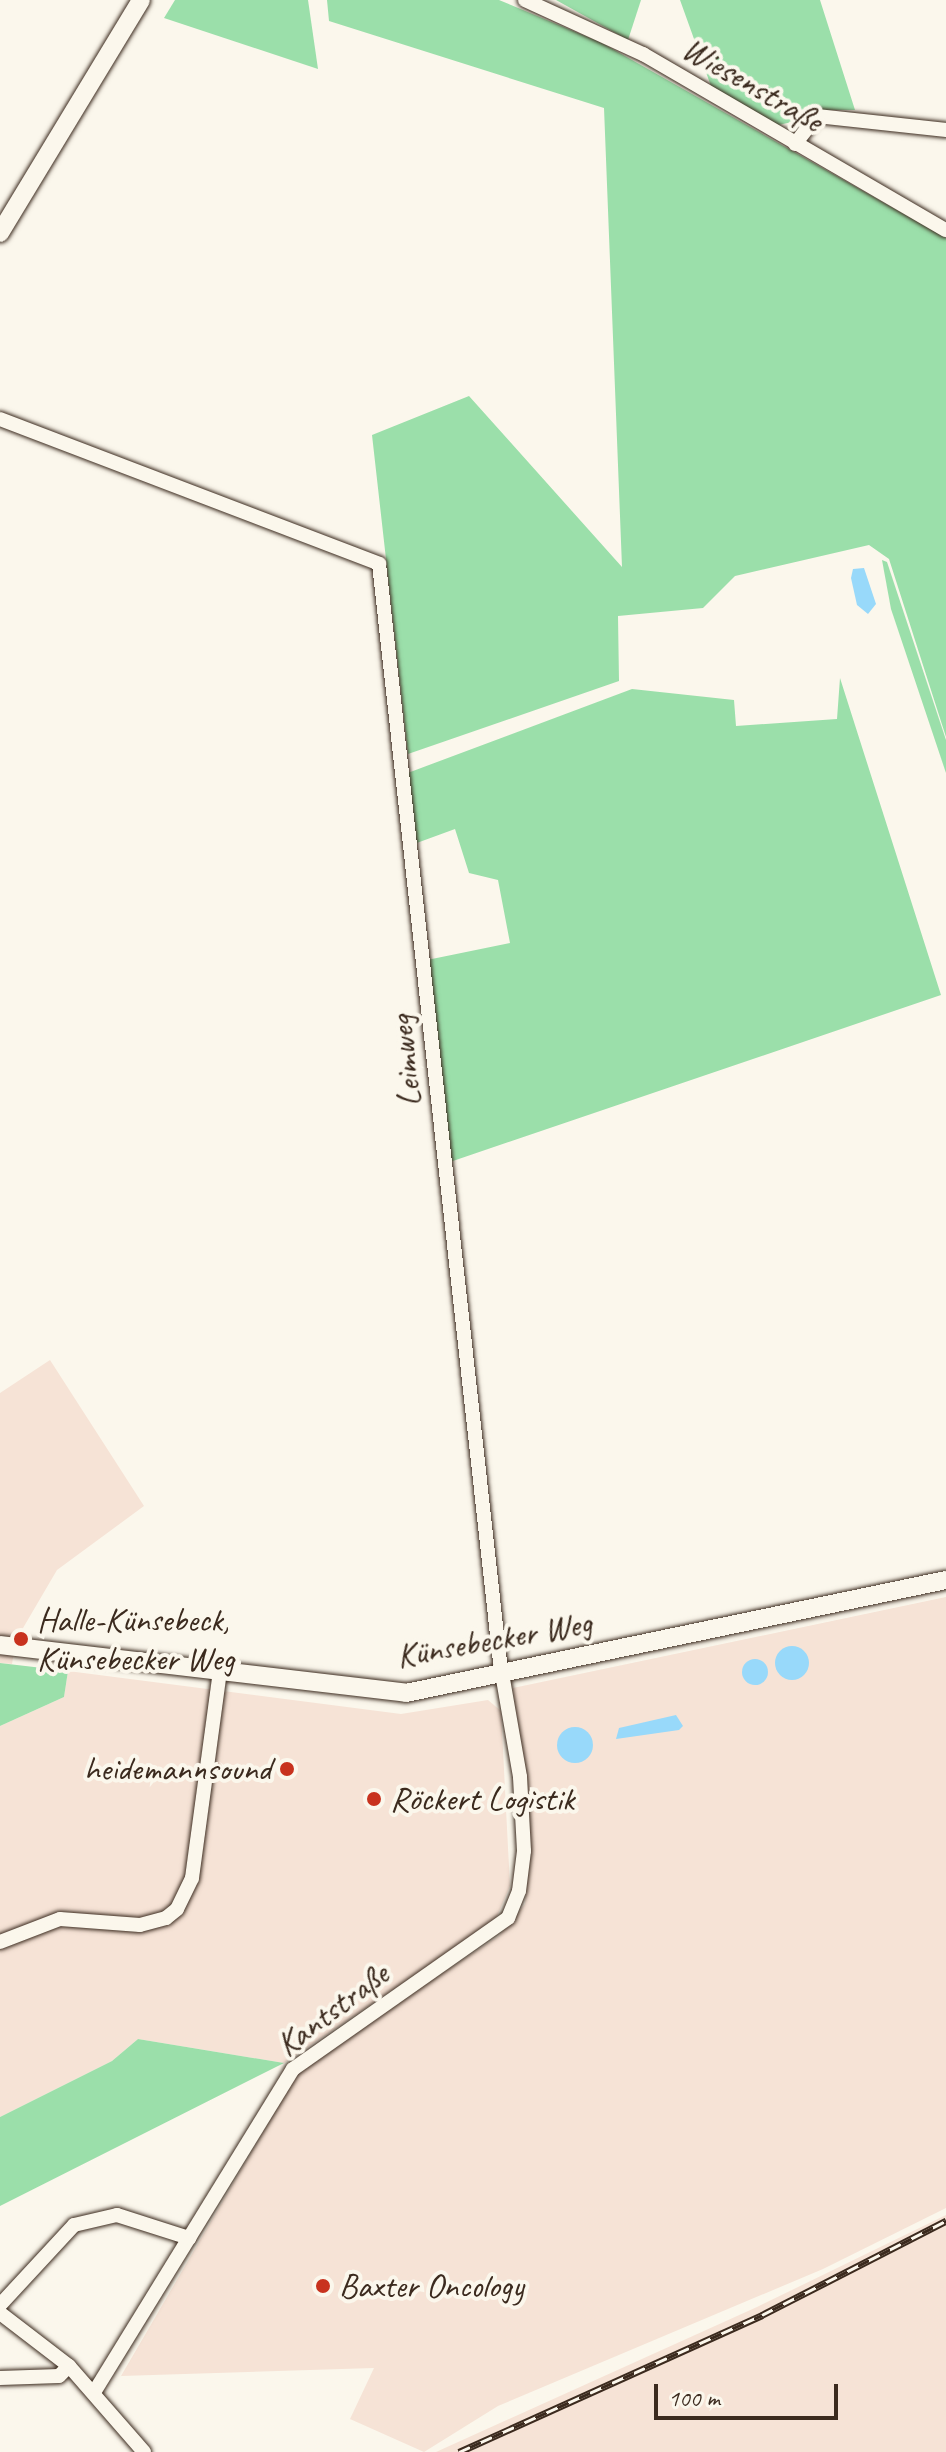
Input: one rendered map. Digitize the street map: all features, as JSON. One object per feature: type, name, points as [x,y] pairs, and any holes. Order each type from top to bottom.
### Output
[{"type":"street","points":[[0,233],[141,0]]},
{"type":"street","name":"Wiesenstraße","points":[[525,0],[613,38],[946,230]]},
{"type":"street","points":[[795,144],[817,116],[946,130]]},
{"type":"street","name":"Leimweg","points":[[0,419],[379,564],[503,1674]]},
{"type":"street","name":"Künsebecker Weg","points":[[0,1645],[406,1693],[946,1580]]},
{"type":"street","points":[[0,1942],[60,1919],[140,1925],[166,1918],[177,1909],[192,1878],[220,1672]]},
{"type":"street","name":"Kantstraße","points":[[95,2391],[301,2061],[492,1933],[516,1905],[524,1851],[520,1777],[503,1674]]},
{"type":"street","points":[[0,2305],[74,2225],[117,2215],[189,2238]]},
{"type":"street","points":[[0,2313],[69,2366],[95,2391],[144,2452]]},
{"type":"street","points":[[0,2378],[59,2376],[69,2366]]},
{"type":"shaded area","points":[[50,1360],[144,1506],[57,1570],[16,1640],[12,1664],[0,1663],[0,1393]]},
{"type":"shaded area","points":[[946,1597],[946,2208],[823,2269],[498,2406],[424,2452],[350,2419],[374,2368],[121,2376],[302,2065],[499,1936],[525,1904],[529,1849],[513,1688]]},
{"type":"shaded area","points":[[68,1671],[401,1714],[488,1700],[501,1711],[510,1886],[495,1921],[284,2063],[138,2039],[112,2061],[0,2117],[0,1726],[64,1697]]},
{"type":"shaded area","points":[[946,2215],[946,2452],[436,2452],[757,2307]]},
{"type":"green space","points":[[175,0],[308,0],[318,69],[164,18]]},
{"type":"green space","points":[[327,0],[499,0],[602,43],[946,238],[946,737],[889,559],[869,545],[735,576],[703,608],[618,616],[619,681],[408,754],[372,435],[469,396],[622,567],[604,108],[329,21]]},
{"type":"green space","points":[[556,0],[641,0],[628,40]]},
{"type":"green space","points":[[680,0],[820,0],[855,110],[811,110],[801,120],[774,126],[712,89]]},
{"type":"green space","points":[[882,560],[887,562],[946,740],[946,773],[891,609]]},
{"type":"green space","points":[[840,678],[941,995],[450,1162],[427,960],[510,943],[498,880],[469,873],[455,829],[414,844],[405,774],[632,689],[734,700],[736,726],[837,719]]},
{"type":"green space","points":[[0,1663],[68,1671],[64,1697],[0,1726]]},
{"type":"green space","points":[[138,2039],[284,2063],[0,2206],[0,2117],[112,2061]]},
{"type":"water","points":[[864,568],[876,604],[868,614],[857,605],[851,578],[853,569]]},
{"type":"water","points":[[792,1646],[804,1651],[809,1663],[804,1675],[792,1680],[780,1675],[775,1663],[780,1651]]},
{"type":"water","points":[[755,1659],[764,1663],[768,1672],[764,1681],[755,1685],[746,1681],[742,1672],[746,1663]]},
{"type":"water","points":[[676,1715],[683,1726],[679,1730],[616,1739],[619,1728]]},
{"type":"water","points":[[575,1727],[588,1732],[593,1745],[588,1758],[575,1763],[562,1758],[557,1745],[562,1732]]},
{"type":"railway","points":[[459,2452],[762,2315],[946,2221]]},
{"type":"place","name":"Halle-Künsebeck, Künsebecker Weg","points":[[21,1639]]},
{"type":"place","name":"heidemannsound","points":[[287,1769]]},
{"type":"place","name":"Röckert Logistik","points":[[374,1799]]},
{"type":"place","name":"Baxter Oncology","points":[[323,2286]]}]
